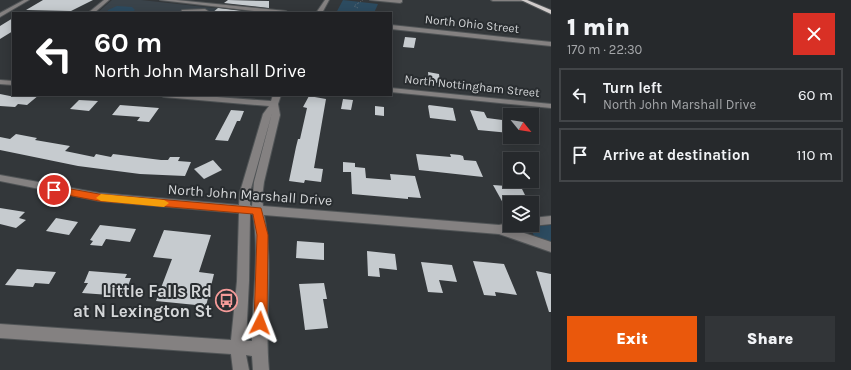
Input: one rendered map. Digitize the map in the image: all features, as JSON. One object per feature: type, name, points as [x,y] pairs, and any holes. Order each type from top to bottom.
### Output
[{"type":"main road","points":[[523,0],[551,12]]},
{"type":"main road","points":[[528,0],[551,8]]},
{"type":"street","points":[[0,15],[26,0]]},
{"type":"street","points":[[92,12],[107,0]]},
{"type":"street","points":[[162,0],[276,12]]},
{"type":"street","points":[[182,12],[204,12],[210,5],[218,0]]},
{"type":"street","points":[[321,12],[328,0]]},
{"type":"street","points":[[372,0],[400,2],[400,0]]},
{"type":"street","points":[[493,0],[528,0]]},
{"type":"street","name":"North Ohio Street","points":[[392,27],[551,44]]},
{"type":"street","name":"North Nottingham Street","points":[[392,90],[551,106]]},
{"type":"street","points":[[192,96],[276,99]]},
{"type":"street","points":[[234,370],[238,348],[244,281],[244,209],[248,179],[267,114],[276,99]]},
{"type":"street","points":[[261,370],[259,349],[262,283],[262,235],[257,193],[276,115],[276,99]]},
{"type":"street","name":"North John Marshall Drive","points":[[0,178],[81,195],[499,230],[551,247]]},
{"type":"street","points":[[539,221],[551,220]]},
{"type":"street","name":"North John Marshall Drive","points":[[499,230],[503,229]]},
{"type":"street","points":[[0,331],[259,349]]},
{"type":"street","points":[[238,348],[241,370]]},
{"type":"path","points":[[358,8],[354,6],[363,0]]},
{"type":"shaded area","points":[[112,0],[141,0],[252,12],[98,12]]},
{"type":"shaded area","points":[[343,0],[378,4],[374,12],[337,12]]},
{"type":"shaded area","points":[[117,6],[132,7],[135,10],[132,12],[107,12],[108,10]]},
{"type":"shaded area","points":[[551,225],[551,243],[535,238],[532,232],[539,232],[539,226]]},
{"type":"building","points":[[43,0],[93,0],[71,11],[26,10]]},
{"type":"building","points":[[228,0],[269,1],[269,8],[224,3]]},
{"type":"building","points":[[218,8],[251,12],[213,12]]},
{"type":"building","points":[[12,19],[12,32],[0,39],[0,26]]},
{"type":"building","points":[[405,37],[416,38],[414,48],[403,47]]},
{"type":"building","points":[[428,72],[439,74],[440,83],[429,82]]},
{"type":"building","points":[[0,94],[15,97],[38,96],[27,105],[18,104],[15,107],[0,106]]},
{"type":"building","points":[[309,96],[326,99],[314,168],[323,169],[321,182],[305,180],[304,183],[289,181],[296,147],[298,139],[300,139],[307,108],[303,107]]},
{"type":"building","points":[[343,99],[353,100],[351,110],[341,109]]},
{"type":"building","points":[[79,100],[98,101],[89,111],[70,109]]},
{"type":"building","points":[[120,105],[159,108],[149,122],[137,121],[140,117],[112,115]]},
{"type":"building","points":[[429,105],[453,108],[456,121],[430,118]]},
{"type":"building","points":[[375,106],[384,107],[384,116],[375,115]]},
{"type":"building","points":[[231,110],[244,111],[240,121],[237,121],[228,141],[215,140]]},
{"type":"building","points":[[470,110],[484,112],[487,118],[503,120],[503,132],[478,130]]},
{"type":"building","points":[[16,134],[37,138],[35,140],[70,146],[65,151],[94,157],[96,154],[111,157],[113,154],[168,160],[170,157],[180,157],[178,161],[191,162],[185,176],[140,174],[78,166],[0,150],[0,137],[10,139]]},
{"type":"building","points":[[416,154],[451,157],[450,154],[463,156],[464,160],[476,161],[483,177],[419,170]]},
{"type":"building","points":[[213,160],[222,170],[204,179],[194,169]]},
{"type":"building","points":[[343,162],[355,163],[355,167],[365,168],[366,178],[391,180],[390,174],[415,176],[421,198],[408,197],[408,199],[352,194],[351,172],[343,172]]},
{"type":"building","points":[[493,185],[503,186],[503,188],[522,188],[526,196],[503,196],[503,203]]},
{"type":"building","points":[[0,208],[25,212],[19,218],[26,220],[16,228],[0,224]]},
{"type":"building","points":[[56,218],[78,222],[69,235],[46,231]]},
{"type":"building","points":[[100,225],[136,229],[130,242],[106,239],[102,246],[90,245],[93,241],[90,240]]},
{"type":"building","points":[[164,230],[211,235],[199,272],[214,274],[206,306],[156,301],[172,259],[153,257]]},
{"type":"building","points":[[297,241],[324,243],[324,260],[296,258]]},
{"type":"building","points":[[367,251],[395,254],[397,270],[379,268],[380,277],[368,276]]},
{"type":"building","points":[[473,261],[504,264],[517,295],[495,292],[496,296],[484,295]]},
{"type":"building","points":[[421,262],[452,265],[457,282],[439,280],[443,293],[428,292]]},
{"type":"building","points":[[17,269],[56,272],[49,284],[35,283],[33,287],[5,285]]},
{"type":"building","points":[[89,271],[127,274],[125,278],[131,278],[124,296],[82,293],[88,283],[84,283]]},
{"type":"building","points":[[536,271],[551,274],[551,312],[549,312]]},
{"type":"building","points":[[324,283],[327,299],[323,299],[328,328],[305,330],[299,284]]},
{"type":"slow traffic","points":[[101,198],[164,203]]},
{"type":"place","name":"Little Falls Rd at N Lexington St","points":[[227,301]]},
{"type":"route","points":[[54,190],[99,198],[258,210],[262,235],[260,323]]}]
